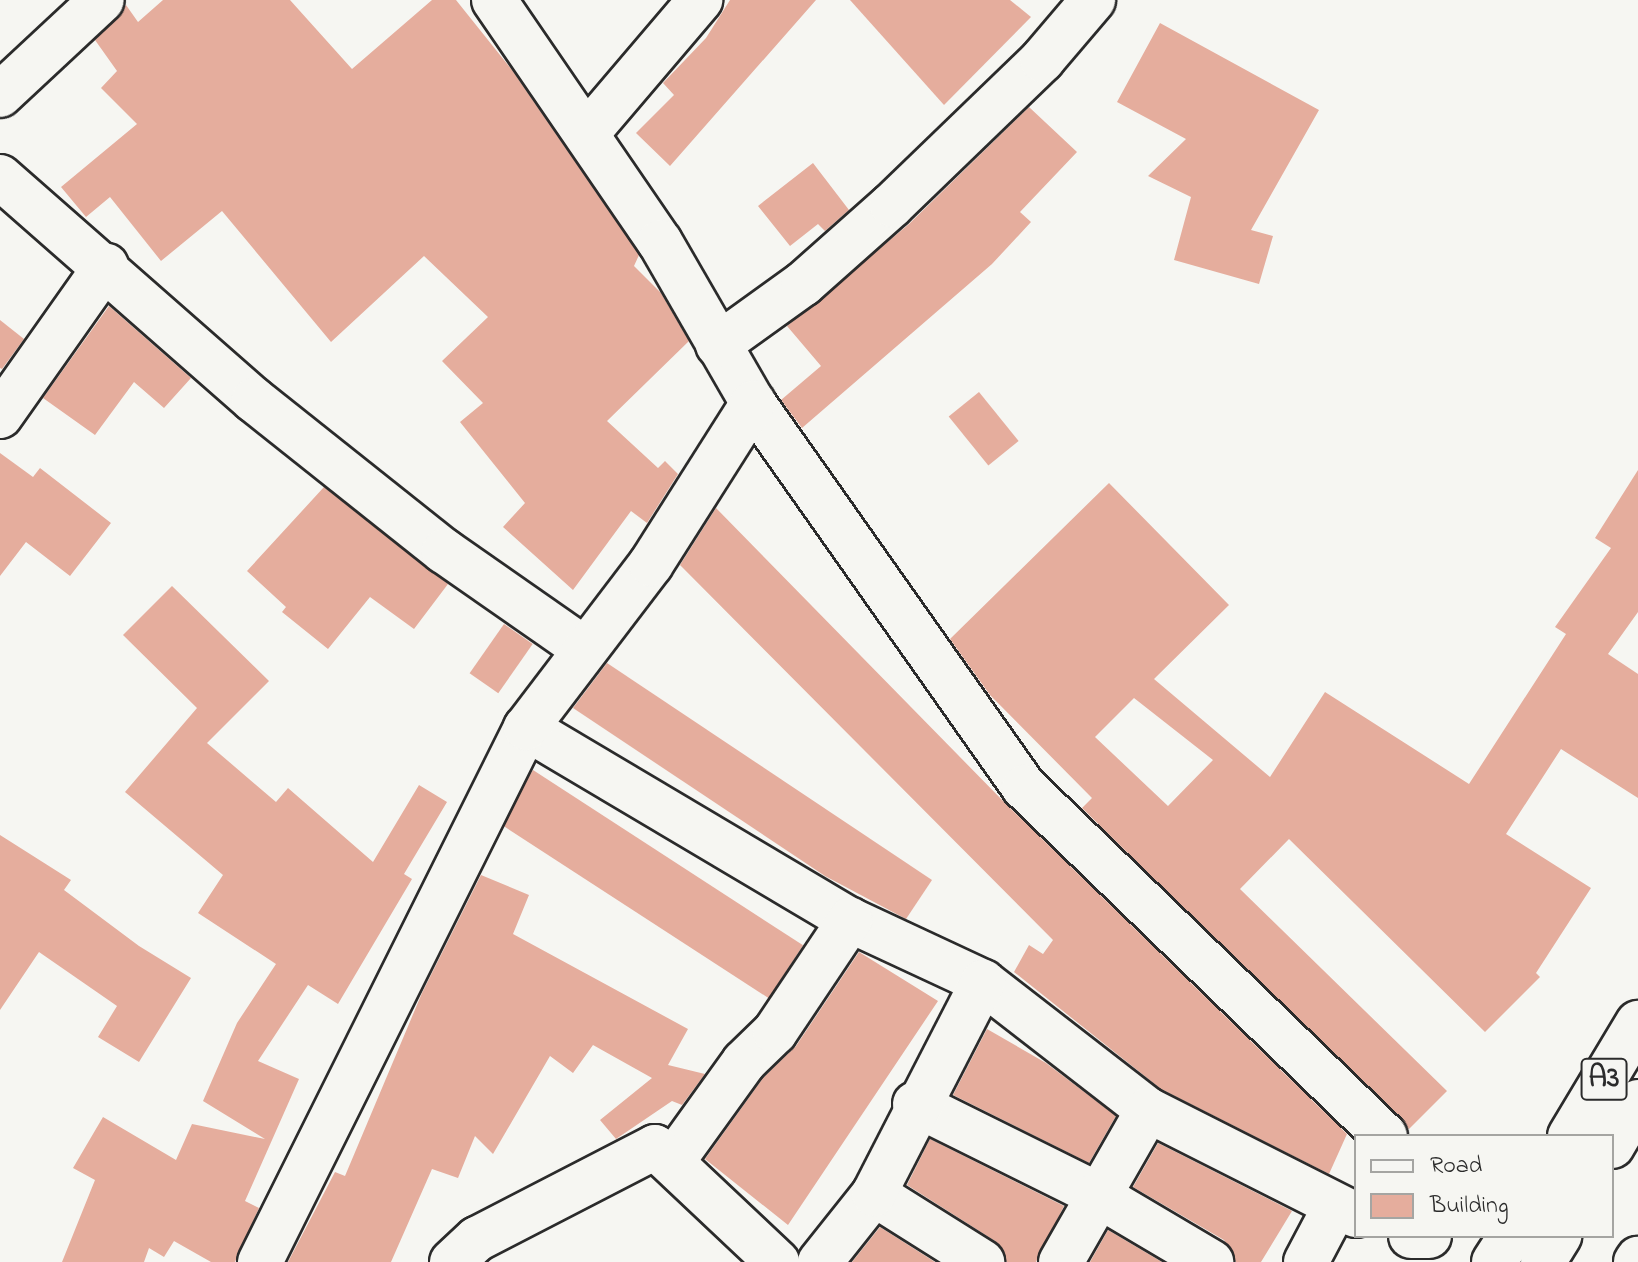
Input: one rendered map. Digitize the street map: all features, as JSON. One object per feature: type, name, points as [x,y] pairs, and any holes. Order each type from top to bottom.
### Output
[{"type":"main road","points":[[0,95],[102,0]]},
{"type":"main road","points":[[494,0],[660,242],[753,403],[1024,787],[1383,1134]]},
{"type":"main road","points":[[587,133],[700,0]]},
{"type":"main road","points":[[718,345],[803,284],[892,205],[1042,60],[1093,0]]},
{"type":"main road","points":[[0,177],[106,266],[254,400],[444,551],[583,648]]},
{"type":"main road","points":[[0,416],[106,266]]},
{"type":"main road","points":[[260,1262],[526,728],[583,648],[651,564],[753,403]]},
{"type":"main road","points":[[526,728],[850,920],[983,982],[1148,1110],[1346,1211],[1306,1262]]},
{"type":"main road","points":[[672,1162],[744,1062],[775,1032],[850,920]]},
{"type":"main road","points":[[820,1262],[874,1194],[915,1104],[983,982]]},
{"type":"main road","name":"A3","points":[[1571,1134],[1638,1023]]},
{"type":"main road","name":"A3","points":[[1614,1143],[1638,1102]]},
{"type":"main road","points":[[915,1104],[1096,1194],[1211,1262]]},
{"type":"main road","points":[[1061,1262],[1096,1194],[1148,1110]]},
{"type":"main road","points":[[452,1262],[477,1239],[649,1149],[662,1149],[777,1262]]},
{"type":"main road","points":[[874,1194],[982,1262]]},
{"type":"main road","points":[[1511,1247],[1550,1238]]},
{"type":"main road","points":[[740,1262],[763,1262]]},
{"type":"building","points":[[163,0],[290,0],[352,69],[432,0],[456,0],[512,70],[639,255],[634,266],[661,293],[689,341],[607,421],[658,468],[665,461],[678,474],[647,523],[631,511],[573,590],[503,527],[525,503],[460,422],[483,403],[442,361],[488,317],[424,256],[331,342],[222,211],[161,261],[110,197],[86,217],[61,187],[137,124],[101,88],[117,71],[95,40],[126,5],[138,22]]},
{"type":"building","points":[[730,0],[816,0],[670,166],[636,133],[674,95],[663,83],[706,38]]},
{"type":"building","points":[[850,0],[1010,0],[1031,17],[944,105]]},
{"type":"building","points":[[1160,23],[1319,110],[1251,230],[1273,236],[1259,284],[1174,260],[1191,197],[1148,176],[1186,139],[1117,102]]},
{"type":"building","points":[[1029,107],[1077,152],[1020,212],[1031,222],[992,264],[802,428],[781,400],[821,366],[787,326],[909,224]]},
{"type":"building","points":[[813,163],[849,210],[825,231],[818,224],[790,246],[758,206]]},
{"type":"building","points":[[109,306],[191,378],[164,408],[134,382],[95,435],[43,398]]},
{"type":"building","points":[[0,320],[24,339],[2,369],[0,368]]},
{"type":"building","points":[[979,392],[1019,441],[988,466],[949,417]]},
{"type":"building","points":[[0,453],[33,477],[40,468],[111,523],[70,576],[26,542],[0,576]]},
{"type":"building","points":[[1638,470],[1638,612],[1608,654],[1638,674],[1638,798],[1561,749],[1506,834],[1591,888],[1536,973],[1540,977],[1485,1032],[1289,839],[1240,889],[1447,1091],[1409,1129],[1082,808],[1092,798],[990,695],[950,639],[1109,483],[1229,605],[1154,679],[1270,777],[1325,692],[1469,784],[1566,634],[1555,627],[1611,548],[1595,538]],"holes":[[[1134,698],[1213,760],[1168,806],[1095,737]]]},
{"type":"building","points":[[324,487],[448,584],[414,629],[370,597],[328,649],[282,612],[286,607],[247,571]]},
{"type":"building","points":[[716,508],[1007,805],[1347,1134],[1329,1174],[1161,1089],[1014,972],[1029,945],[1043,954],[1053,940],[680,565]]},
{"type":"building","points":[[172,586],[269,681],[207,743],[276,802],[288,788],[373,862],[419,785],[447,802],[404,874],[412,879],[338,1004],[308,985],[258,1061],[299,1079],[245,1201],[259,1208],[235,1262],[211,1262],[174,1241],[164,1257],[149,1248],[144,1262],[62,1262],[95,1180],[73,1168],[103,1117],[176,1160],[192,1124],[265,1139],[203,1101],[237,1023],[276,964],[198,913],[223,875],[125,792],[197,708],[123,635]]},
{"type":"building","points":[[504,624],[533,644],[498,693],[470,673]]},
{"type":"building","points":[[607,663],[932,880],[906,919],[825,876],[573,708]]},
{"type":"building","points":[[533,770],[803,945],[769,998],[499,823]]},
{"type":"building","points":[[0,835],[71,880],[64,890],[139,946],[191,978],[139,1062],[98,1037],[117,1006],[39,952],[0,1010]]},
{"type":"building","points":[[481,875],[529,895],[513,934],[688,1029],[668,1065],[705,1074],[682,1105],[672,1101],[616,1139],[600,1120],[652,1078],[593,1045],[573,1073],[550,1056],[493,1154],[475,1136],[458,1178],[432,1169],[391,1262],[288,1262],[335,1172],[345,1176],[422,993]]},
{"type":"building","points":[[859,952],[938,1001],[788,1225],[705,1159],[763,1078],[796,1046]]},
{"type":"building","points":[[987,1029],[1046,1063],[1116,1116],[1089,1163],[953,1095]]},
{"type":"building","points":[[930,1139],[1064,1206],[1036,1262],[1007,1262],[995,1241],[907,1185]]},
{"type":"building","points":[[1158,1143],[1292,1211],[1261,1262],[1236,1262],[1224,1240],[1133,1187]]},
{"type":"building","points":[[880,1227],[935,1262],[852,1262]]},
{"type":"building","points":[[1108,1230],[1162,1262],[1090,1262]]}]
